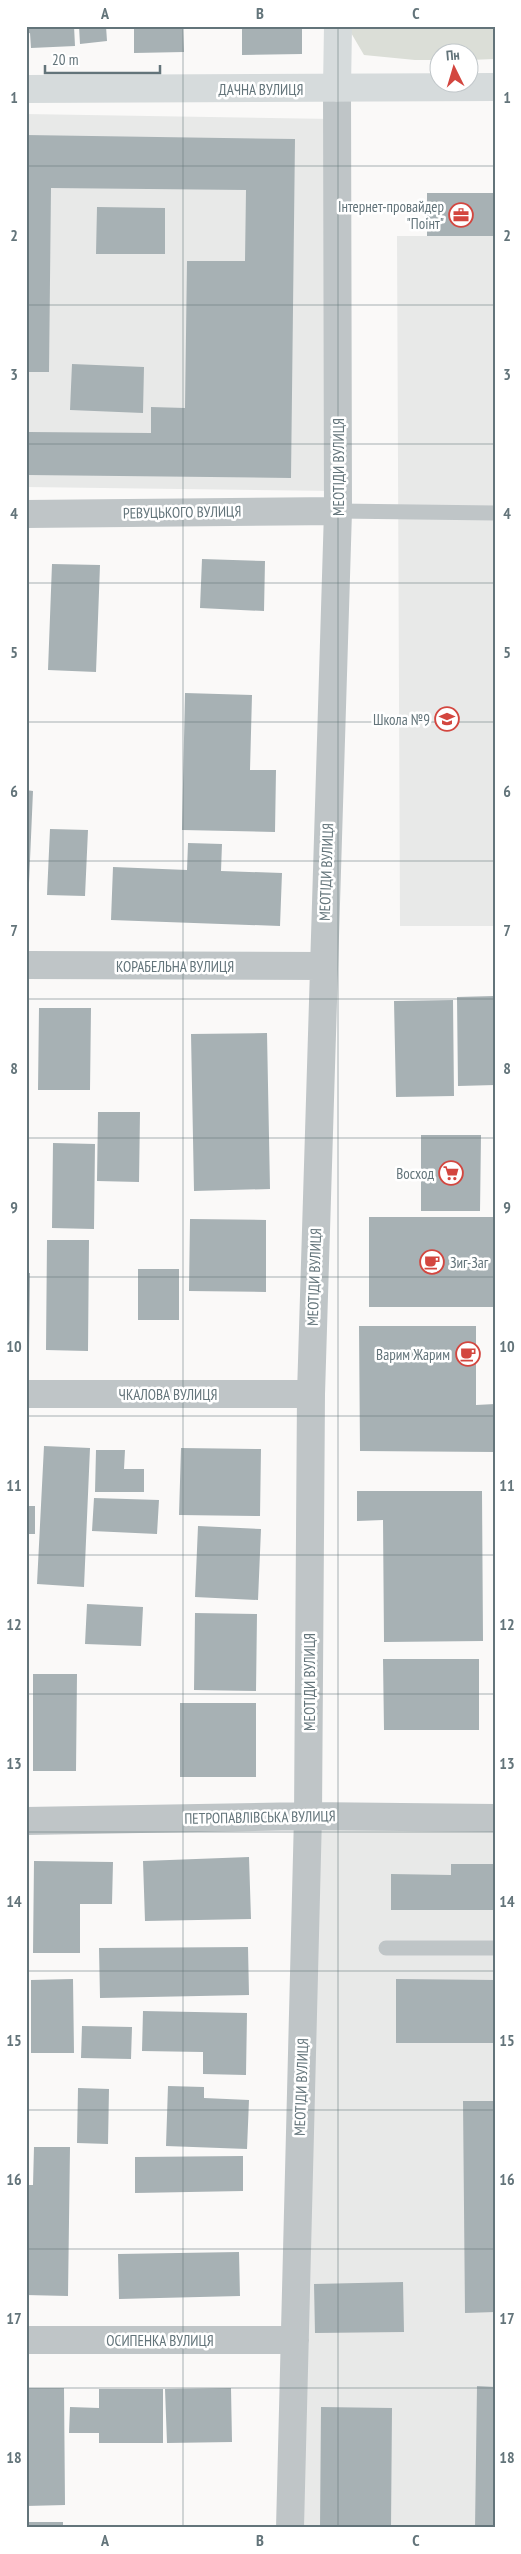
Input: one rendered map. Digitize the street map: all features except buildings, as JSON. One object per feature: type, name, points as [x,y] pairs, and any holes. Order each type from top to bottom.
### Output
[{"type":"street","name":"МЕОТІДИ ВУЛИЦЯ","points":[[290,2528],[308,1816],[311,1394],[338,511],[336,88],[338,26]]},
{"type":"street","name":"ДАЧНА ВУЛИЦЯ","points":[[26,89],[495,87]]},
{"type":"street","name":"РЕВУЦЬКОГО ВУЛИЦЯ","points":[[26,514],[338,511]]},
{"type":"street","name":"КОРАБЕЛЬНА ВУЛИЦЯ","points":[[26,965],[323,966]]},
{"type":"street","name":"ЧКАЛОВА ВУЛИЦЯ","points":[[26,1394],[311,1394]]},
{"type":"street","name":"ПЕТРОПАВЛІВСЬКА ВУЛИЦЯ","points":[[26,1821],[308,1816],[495,1818]]},
{"type":"street","name":"ОСИПЕНКА ВУЛИЦЯ","points":[[26,2340],[295,2340]]},
{"type":"lane","points":[[338,511],[495,514]]},
{"type":"lane","points":[[386,1948],[495,1948]]},
{"type":"shaded area","points":[[347,26],[495,26],[495,59],[478,60],[478,42],[428,42],[428,60],[364,55]]},
{"type":"shaded area","points":[[26,114],[334,119],[334,491],[26,487]]},
{"type":"shaded area","name":"Школа №9","points":[[397,236],[495,236],[495,926],[400,926]]},
{"type":"shaded area","points":[[312,1827],[495,1830],[495,2528],[294,2528]]},
{"type":"place","name":"Інтернет-провайдер \"Поінт\"","points":[[461,215]]},
{"type":"place","name":"Школа №9","points":[[447,719]]},
{"type":"place","name":"Восход","points":[[451,1173]]},
{"type":"place","name":"Зиг-Заг","points":[[432,1262]]},
{"type":"place","name":"Варим Жарим","points":[[468,1354]]}]
